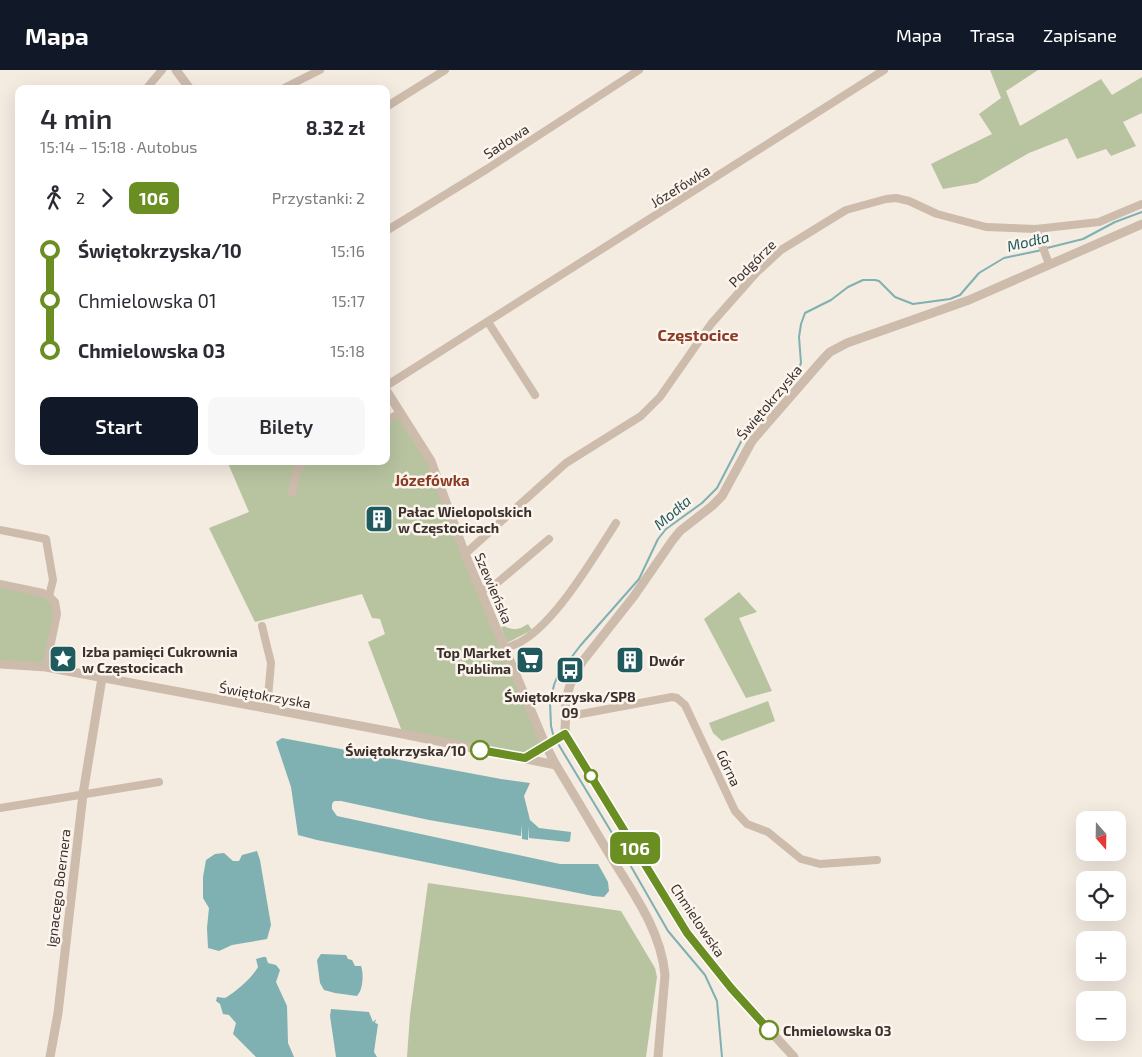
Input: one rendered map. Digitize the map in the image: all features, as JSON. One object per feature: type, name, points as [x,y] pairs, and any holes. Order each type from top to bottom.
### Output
[{"type":"street","points":[[149,85],[162,70]]},
{"type":"street","points":[[176,70],[187,85]]},
{"type":"street","points":[[290,85],[320,70]]},
{"type":"street","points":[[390,104],[445,70]]},
{"type":"street","name":"Sadowa","points":[[390,229],[487,169],[639,70]]},
{"type":"street","name":"Józefówka","points":[[390,383],[884,70]]},
{"type":"street","name":"Podgórze","points":[[465,554],[566,463],[641,416],[660,397],[711,324],[756,273],[781,250],[836,216],[856,207],[896,198],[909,201],[937,214],[986,227],[1036,229],[1099,222],[1142,204]]},
{"type":"street","name":"Świętokrzyska","points":[[555,740],[565,717],[566,699],[570,685],[582,662],[634,596],[672,541],[722,496],[752,441],[830,352],[848,343],[969,300],[1048,262],[1142,224]]},
{"type":"street","points":[[1036,229],[1048,262]]},
{"type":"street","points":[[488,322],[534,396]]},
{"type":"street","name":"Szewieńska","points":[[390,396],[431,461],[465,554],[505,649],[555,740]]},
{"type":"street","points":[[390,418],[401,413]]},
{"type":"street","points":[[292,493],[296,473],[301,465]]},
{"type":"street","points":[[505,649],[524,641],[554,613],[616,524]]},
{"type":"street","points":[[0,530],[46,539],[53,580],[49,596]]},
{"type":"street","points":[[481,591],[497,583],[549,539]]},
{"type":"street","points":[[0,584],[43,593],[55,602],[57,608],[46,667]]},
{"type":"street","points":[[262,626],[271,663],[267,710]]},
{"type":"street","name":"Świętokrzyska","points":[[0,664],[46,667],[556,765]]},
{"type":"street","name":"Ignacego Boernera","points":[[50,1057],[58,1013],[83,794],[99,677]]},
{"type":"street","name":"Górna","points":[[565,717],[672,697],[678,698],[685,705],[735,811],[747,824],[768,832],[801,859],[820,864],[876,860]]},
{"type":"street","points":[[525,758],[555,740],[556,765],[638,901],[656,938],[665,975],[658,1057]]},
{"type":"street","name":"Chmielowska","points":[[555,740],[692,940],[731,988],[794,1057]]},
{"type":"street","points":[[0,808],[159,782]]},
{"type":"green space","points":[[990,70],[1038,70],[1006,91],[1020,126],[1101,79],[1112,95],[1142,77],[1142,113],[1123,122],[1136,146],[1111,156],[1106,149],[1077,159],[1067,138],[1029,153],[977,183],[943,189],[931,164],[992,134],[979,114],[1001,98]]},
{"type":"green space","points":[[401,413],[431,461],[546,746],[525,758],[403,734],[368,642],[385,634],[380,619],[372,618],[362,594],[255,622],[209,528],[249,512],[229,465],[390,465],[390,418]]},
{"type":"green space","points":[[0,584],[43,593],[55,602],[46,667],[0,664]]},
{"type":"green space","points":[[739,592],[757,612],[739,618],[772,691],[746,698],[704,619]]},
{"type":"green space","points":[[528,624],[532,630],[507,643],[501,627],[516,629]]},
{"type":"green space","points":[[768,701],[775,721],[722,741],[713,733],[709,723]]},
{"type":"green space","points":[[428,883],[621,911],[655,968],[657,977],[646,1057],[407,1057],[410,1015]]},
{"type":"water","points":[[282,738],[530,783],[524,796],[530,820],[539,828],[571,832],[570,841],[529,838],[529,826],[528,840],[522,839],[522,825],[521,836],[429,820],[341,801],[334,801],[332,809],[337,816],[560,864],[598,864],[608,882],[609,891],[604,897],[593,896],[298,835],[291,787],[276,742]]},
{"type":"water","points":[[257,851],[271,925],[267,939],[232,945],[219,951],[208,948],[209,908],[203,898],[203,877],[206,860],[215,854],[224,853],[233,861],[239,861],[242,855]]},
{"type":"water","points":[[321,954],[346,955],[355,966],[361,966],[361,990],[357,996],[324,990],[320,983],[317,960]]},
{"type":"water","points":[[266,957],[268,963],[276,965],[280,970],[276,982],[287,1006],[288,1043],[294,1057],[256,1057],[233,1034],[236,1023],[229,1015],[223,1014],[220,1004],[216,1001],[217,997],[225,998],[244,984],[258,967],[256,959]]},
{"type":"water","points":[[331,1009],[369,1012],[373,1022],[376,1019],[375,1023],[378,1024],[374,1052],[377,1057],[336,1057],[330,1016]]},
{"type":"waterway","name":"Modła","points":[[1047,248],[1083,239],[1115,222],[1142,212]]},
{"type":"waterway","name":"Modła","points":[[554,738],[551,726],[550,702],[558,675],[580,646],[639,579],[658,539],[666,529],[702,503],[717,488],[744,436],[793,382],[801,363],[799,337],[805,313],[831,300],[848,287],[863,280],[879,281],[895,297],[913,304],[950,299],[960,295],[979,273],[1004,258],[1042,250]]},
{"type":"waterway","name":"Modła","points":[[557,742],[668,931],[705,975],[717,1001],[722,1057]]},
{"type":"bus line","name":"106","points":[[480,750],[525,758],[565,734],[687,933],[731,988],[769,1030]]},
{"type":"place","name":"Pałac Wielopolskich w Częstocicach","points":[[379,519]]},
{"type":"place","name":"Izba pamięci Cukrownia w Częstocicach","points":[[63,659]]},
{"type":"place","name":"Top Market Publima","points":[[530,660]]},
{"type":"place","name":"Dwór","points":[[630,660]]},
{"type":"place","name":"Świętokrzyska/SP8 09","points":[[570,670]]},
{"type":"place","name":"Świętokrzyska/10","points":[[480,750]]},
{"type":"place","name":"Chmielowska 03","points":[[769,1030]]},
{"type":"district","name":"Częstocice","points":[[698,334]]},
{"type":"district","name":"Józefówka","points":[[432,480]]}]
